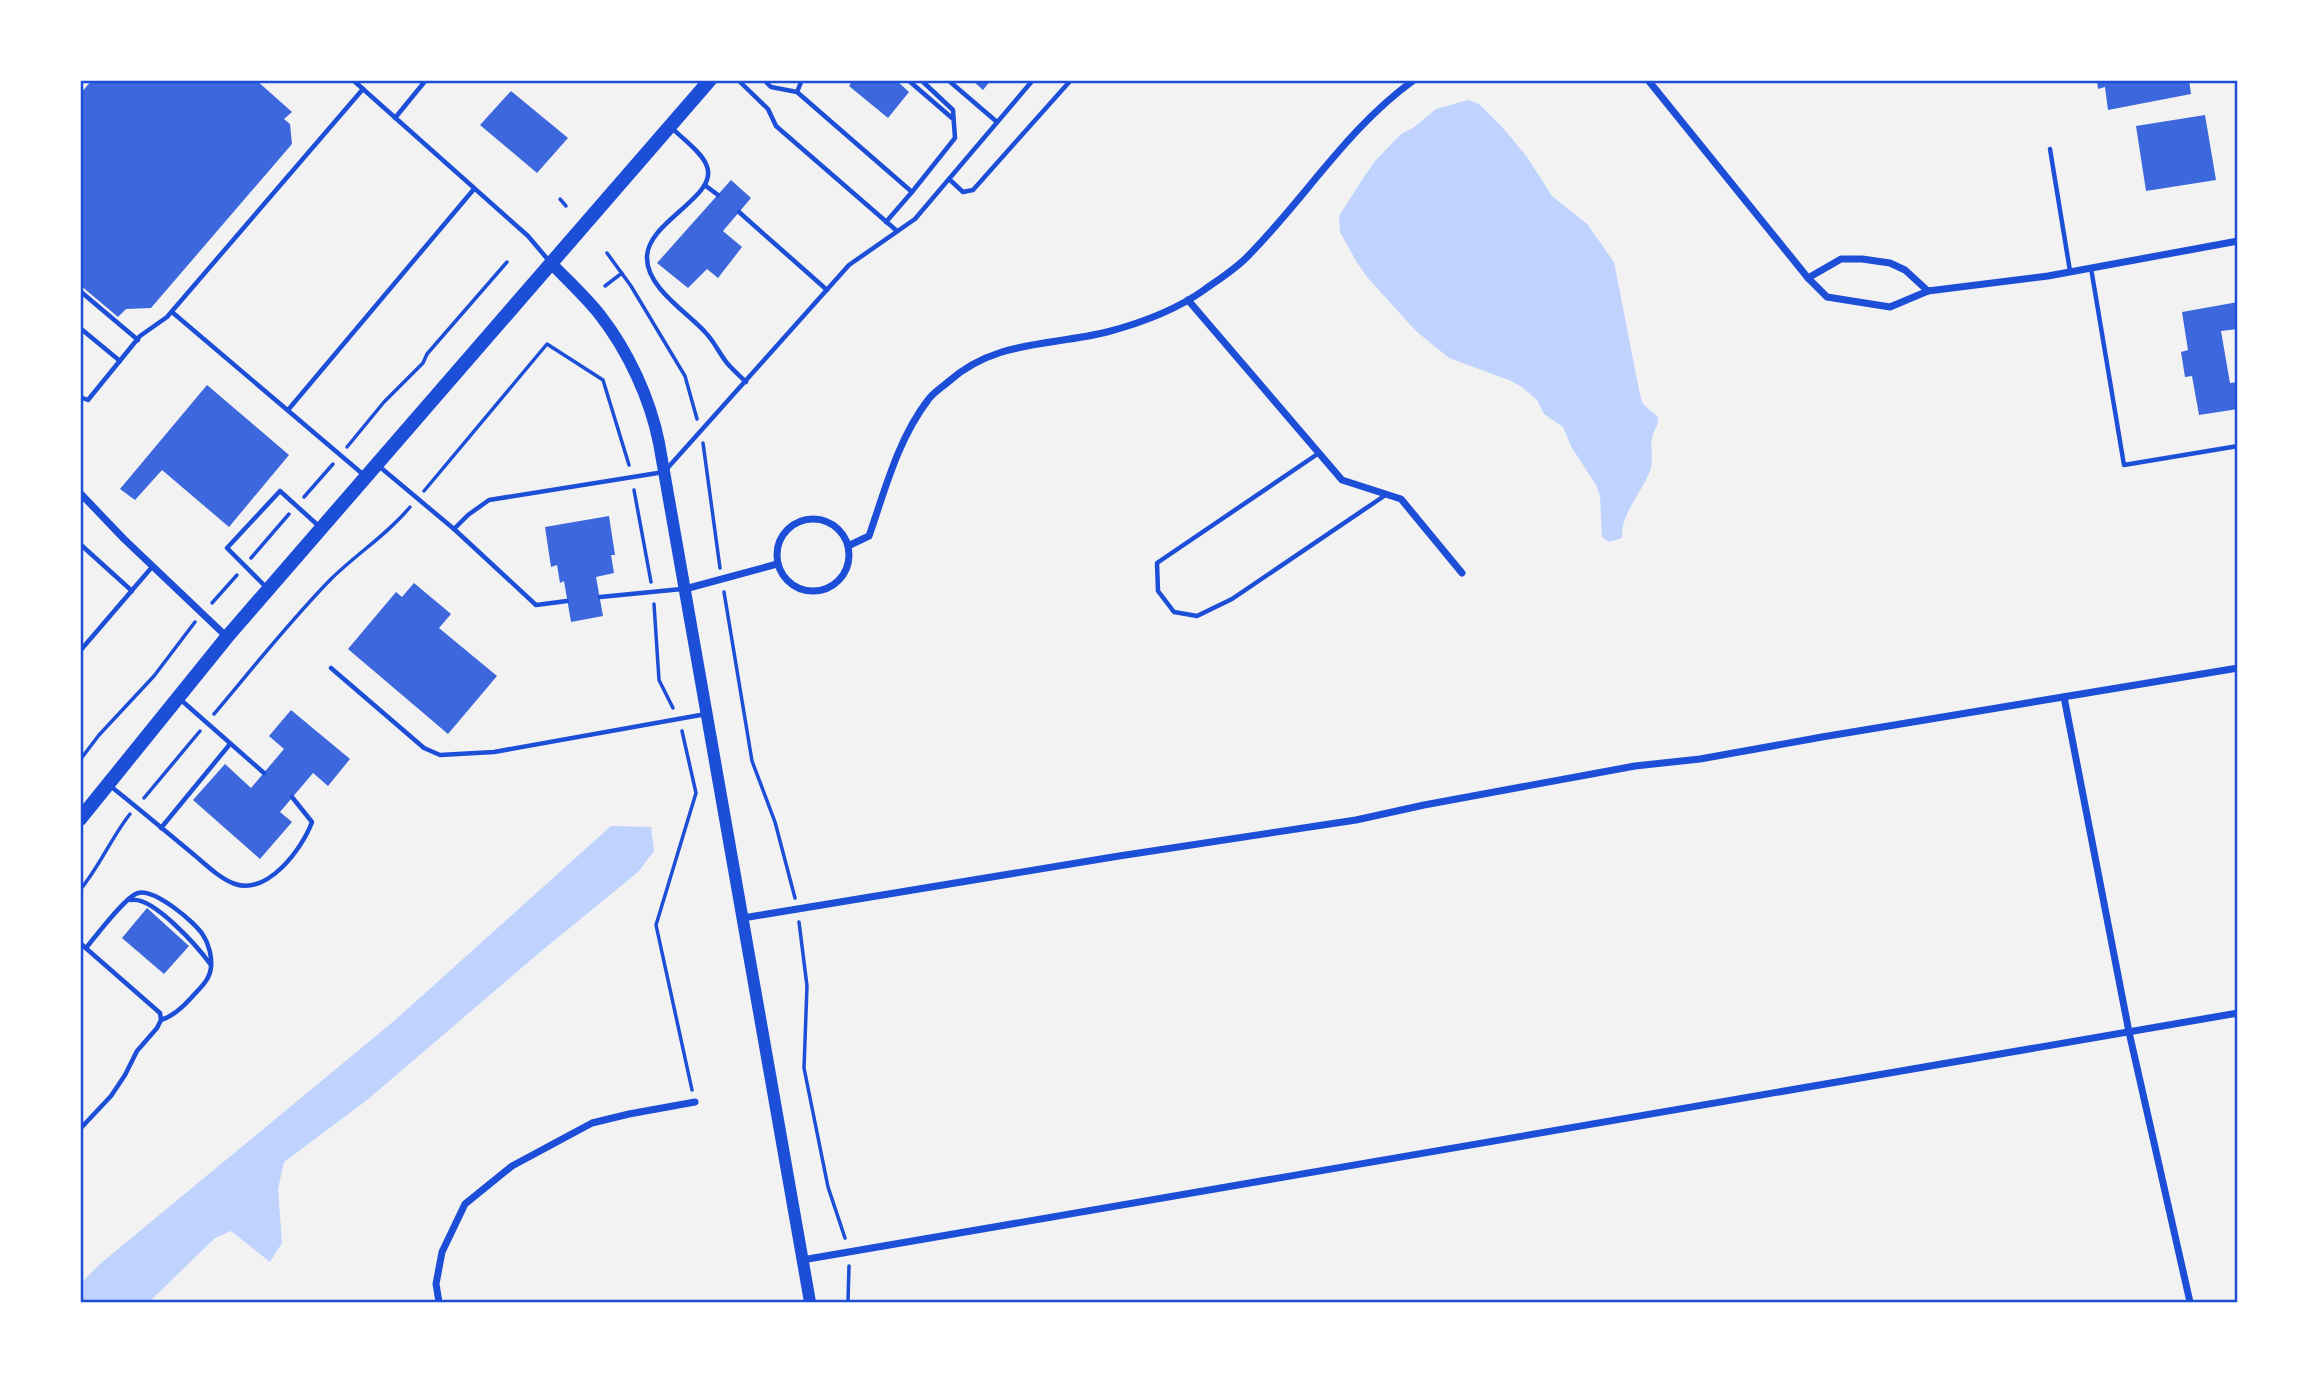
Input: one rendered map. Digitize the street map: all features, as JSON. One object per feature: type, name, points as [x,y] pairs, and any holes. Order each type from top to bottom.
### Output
[{"type":"main road","points":[[80,819],[227,637],[710,80]]},
{"type":"main road","points":[[551,262],[599,314],[622,347],[651,409],[810,1303]]},
{"type":"street","points":[[848,546],[869,536],[905,439],[929,398],[960,372],[994,354],[1023,346],[1107,332],[1164,313],[1188,300],[1245,259],[1306,192],[1348,139],[1414,80]]},
{"type":"street","points":[[1648,80],[1808,278],[1827,297],[1890,307],[1928,291],[2091,268],[2238,241]]},
{"type":"street","points":[[1808,278],[1841,259],[1862,259],[1890,263],[1905,270],[1928,291]]},
{"type":"street","points":[[1188,300],[1342,480],[1401,499],[1462,573]]},
{"type":"street","points":[[80,493],[227,637]]},
{"type":"street","points":[[818,519],[831,523],[842,533],[848,546],[849,560],[844,573],[834,584],[821,590],[808,591],[794,586],[784,577],[777,564],[781,537],[791,526],[803,520],[818,519]]},
{"type":"street","points":[[685,589],[777,564]]},
{"type":"street","points":[[743,918],[1356,820],[1635,766],[1700,759],[2238,668]]},
{"type":"street","points":[[2064,697],[2129,1032],[2190,1303]]},
{"type":"street","points":[[802,1260],[2238,1013]]},
{"type":"street","points":[[439,1303],[436,1284],[442,1252],[465,1204],[512,1166],[592,1123],[695,1102]]},
{"type":"lane","points":[[353,80],[528,236],[551,262]]},
{"type":"lane","points":[[394,118],[426,80]]},
{"type":"lane","points":[[738,80],[768,109],[776,126],[897,231]]},
{"type":"lane","points":[[764,80],[771,87],[797,92],[912,192]]},
{"type":"lane","points":[[797,92],[802,80]]},
{"type":"lane","points":[[908,80],[952,119]]},
{"type":"lane","points":[[886,222],[956,138],[953,110],[921,80]]},
{"type":"lane","points":[[948,80],[997,122]]},
{"type":"lane","points":[[454,529],[489,500],[664,472],[849,265],[915,219],[1033,80]]},
{"type":"lane","points":[[948,179],[963,192],[973,190],[1071,80]]},
{"type":"lane","points":[[80,397],[88,400],[138,340],[172,312],[363,89]]},
{"type":"lane","points":[[670,125],[706,163],[709,174],[706,186],[663,226],[652,240],[646,257],[650,272],[673,303],[706,333],[727,363],[746,382]]},
{"type":"lane","points":[[2050,149],[2070,271]]},
{"type":"lane","points":[[706,186],[718,195]]},
{"type":"lane","points":[[288,410],[474,189]]},
{"type":"lane","points":[[739,212],[827,290]]},
{"type":"lane","points":[[2091,268],[2124,465],[2238,446]]},
{"type":"lane","points":[[80,290],[138,340]]},
{"type":"lane","points":[[172,312],[365,477]]},
{"type":"lane","points":[[80,328],[120,361]]},
{"type":"lane","points":[[1319,453],[1157,563],[1158,591],[1174,612],[1197,616],[1232,599],[1387,494]]},
{"type":"lane","points":[[377,464],[454,529],[536,605],[567,601]]},
{"type":"lane","points":[[268,589],[228,548],[280,491],[321,528]]},
{"type":"lane","points":[[80,544],[132,591]]},
{"type":"lane","points":[[80,651],[153,566]]},
{"type":"lane","points":[[600,597],[685,589]]},
{"type":"lane","points":[[331,668],[424,748],[440,755],[494,752],[707,714]]},
{"type":"lane","points":[[178,698],[264,773]]},
{"type":"lane","points":[[161,828],[230,744]]},
{"type":"lane","points":[[109,784],[209,867],[236,884],[257,885],[271,879],[306,836],[312,822],[292,797]]},
{"type":"lane","points":[[86,948],[137,893],[150,892],[202,933],[208,945],[211,965],[208,980],[186,1004],[170,1017],[161,1020]]},
{"type":"lane","points":[[127,901],[138,899],[151,905],[195,944],[211,965]]},
{"type":"lane","points":[[80,943],[160,1013],[161,1020],[137,1051],[111,1096],[80,1129]]},
{"type":"path","points":[[559,199],[566,206]]},
{"type":"path","points":[[607,253],[685,376],[707,458],[721,579],[752,761],[775,822],[798,909],[807,986],[804,1068],[828,1187],[849,1252],[848,1303]]},
{"type":"path","points":[[80,760],[384,401],[423,363],[427,354],[507,262]]},
{"type":"path","points":[[605,286],[622,273]]},
{"type":"path","points":[[80,890],[94,873],[117,831],[296,616],[329,581],[387,531],[418,499],[547,345]]},
{"type":"water","points":[[1468,100],[1479,104],[1503,128],[1527,157],[1552,196],[1587,224],[1614,262],[1640,395],[1643,404],[1658,417],[1652,438],[1650,471],[1628,512],[1622,538],[1609,542],[1602,537],[1600,496],[1563,427],[1544,414],[1537,400],[1522,387],[1449,358],[1416,331],[1367,277],[1340,232],[1339,216],[1375,161],[1401,134],[1436,109]]},
{"type":"water","points":[[611,826],[651,827],[654,851],[638,872],[367,1100],[284,1162],[278,1189],[282,1243],[270,1262],[231,1231],[215,1238],[149,1302],[81,1302],[81,1283],[100,1264],[394,1021]]},
{"type":"building","points":[[92,80],[256,80],[292,112],[284,119],[290,124],[292,144],[151,308],[126,309],[118,317],[80,285],[80,94]]},
{"type":"building","points":[[848,80],[896,80],[909,92],[888,118],[849,86],[851,83]]},
{"type":"building","points":[[972,80],[991,80],[983,90]]},
{"type":"building","points":[[2097,80],[2189,80],[2191,94],[2108,110],[2105,87],[2098,89]]},
{"type":"building","points":[[511,91],[568,138],[537,173],[480,125]]},
{"type":"building","points":[[2205,115],[2216,180],[2146,191],[2136,126]]},
{"type":"building","points":[[731,180],[751,198],[723,231],[742,247],[718,278],[707,269],[688,288],[657,263]]},
{"type":"building","points":[[2238,302],[2238,329],[2221,331],[2230,383],[2238,382],[2238,409],[2199,415],[2192,376],[2185,377],[2181,352],[2188,350],[2182,312]]},
{"type":"building","points":[[207,385],[289,455],[229,527],[162,470],[135,500],[120,489]]},
{"type":"building","points":[[609,516],[615,555],[611,555],[614,573],[596,577],[603,616],[571,622],[564,581],[560,583],[557,565],[551,567],[545,527]]},
{"type":"building","points":[[414,583],[451,614],[439,628],[497,676],[448,734],[348,649],[396,592],[402,597]]},
{"type":"building","points":[[291,710],[350,759],[328,786],[313,773],[280,812],[292,822],[260,859],[193,800],[225,764],[251,788],[284,749],[269,736]]},
{"type":"building","points":[[147,908],[189,946],[164,974],[122,938]]}]
